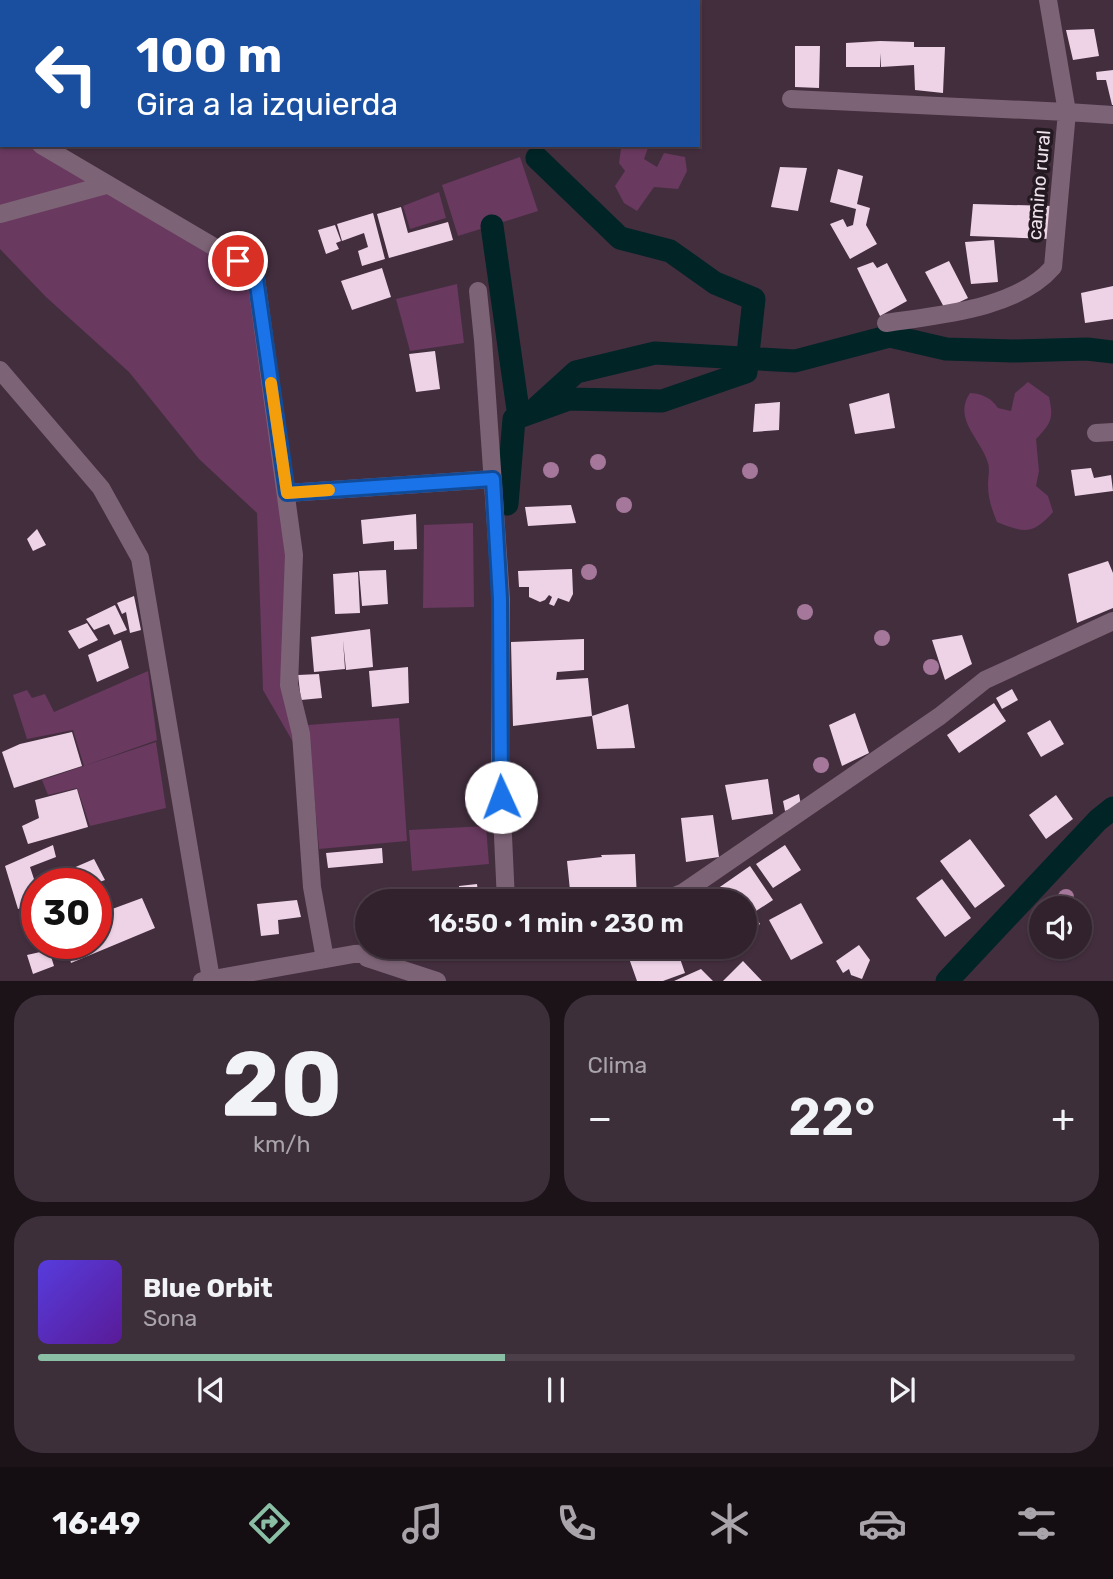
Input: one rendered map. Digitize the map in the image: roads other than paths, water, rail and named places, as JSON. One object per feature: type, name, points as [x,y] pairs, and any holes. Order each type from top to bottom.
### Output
[{"type":"street","points":[[791,99],[1067,112],[1048,0]]},
{"type":"street","name":"camino rural","points":[[886,323],[965,311],[1028,289],[1043,279],[1053,267],[1067,112],[1113,115]]},
{"type":"street","points":[[44,147],[106,186],[238,261],[256,278],[294,555],[289,685],[301,734],[312,887],[325,959]]},
{"type":"street","points":[[0,214],[106,186]]},
{"type":"street","points":[[478,291],[500,599],[500,771],[505,889]]},
{"type":"street","points":[[0,370],[101,488],[140,558],[206,980],[354,954],[437,981]]},
{"type":"street","points":[[287,493],[493,479]]},
{"type":"street","points":[[688,889],[940,716],[985,680],[1113,621]]},
{"type":"waterway","points":[[492,226],[519,417],[569,399],[662,401],[746,372],[754,299],[715,283],[670,251],[620,238],[537,158]]},
{"type":"waterway","points":[[507,504],[514,419],[533,411],[576,372],[655,353],[795,361],[890,336],[946,349],[1087,349],[1113,352]]},
{"type":"waterway","points":[[947,981],[1098,820],[1113,808]]}]
